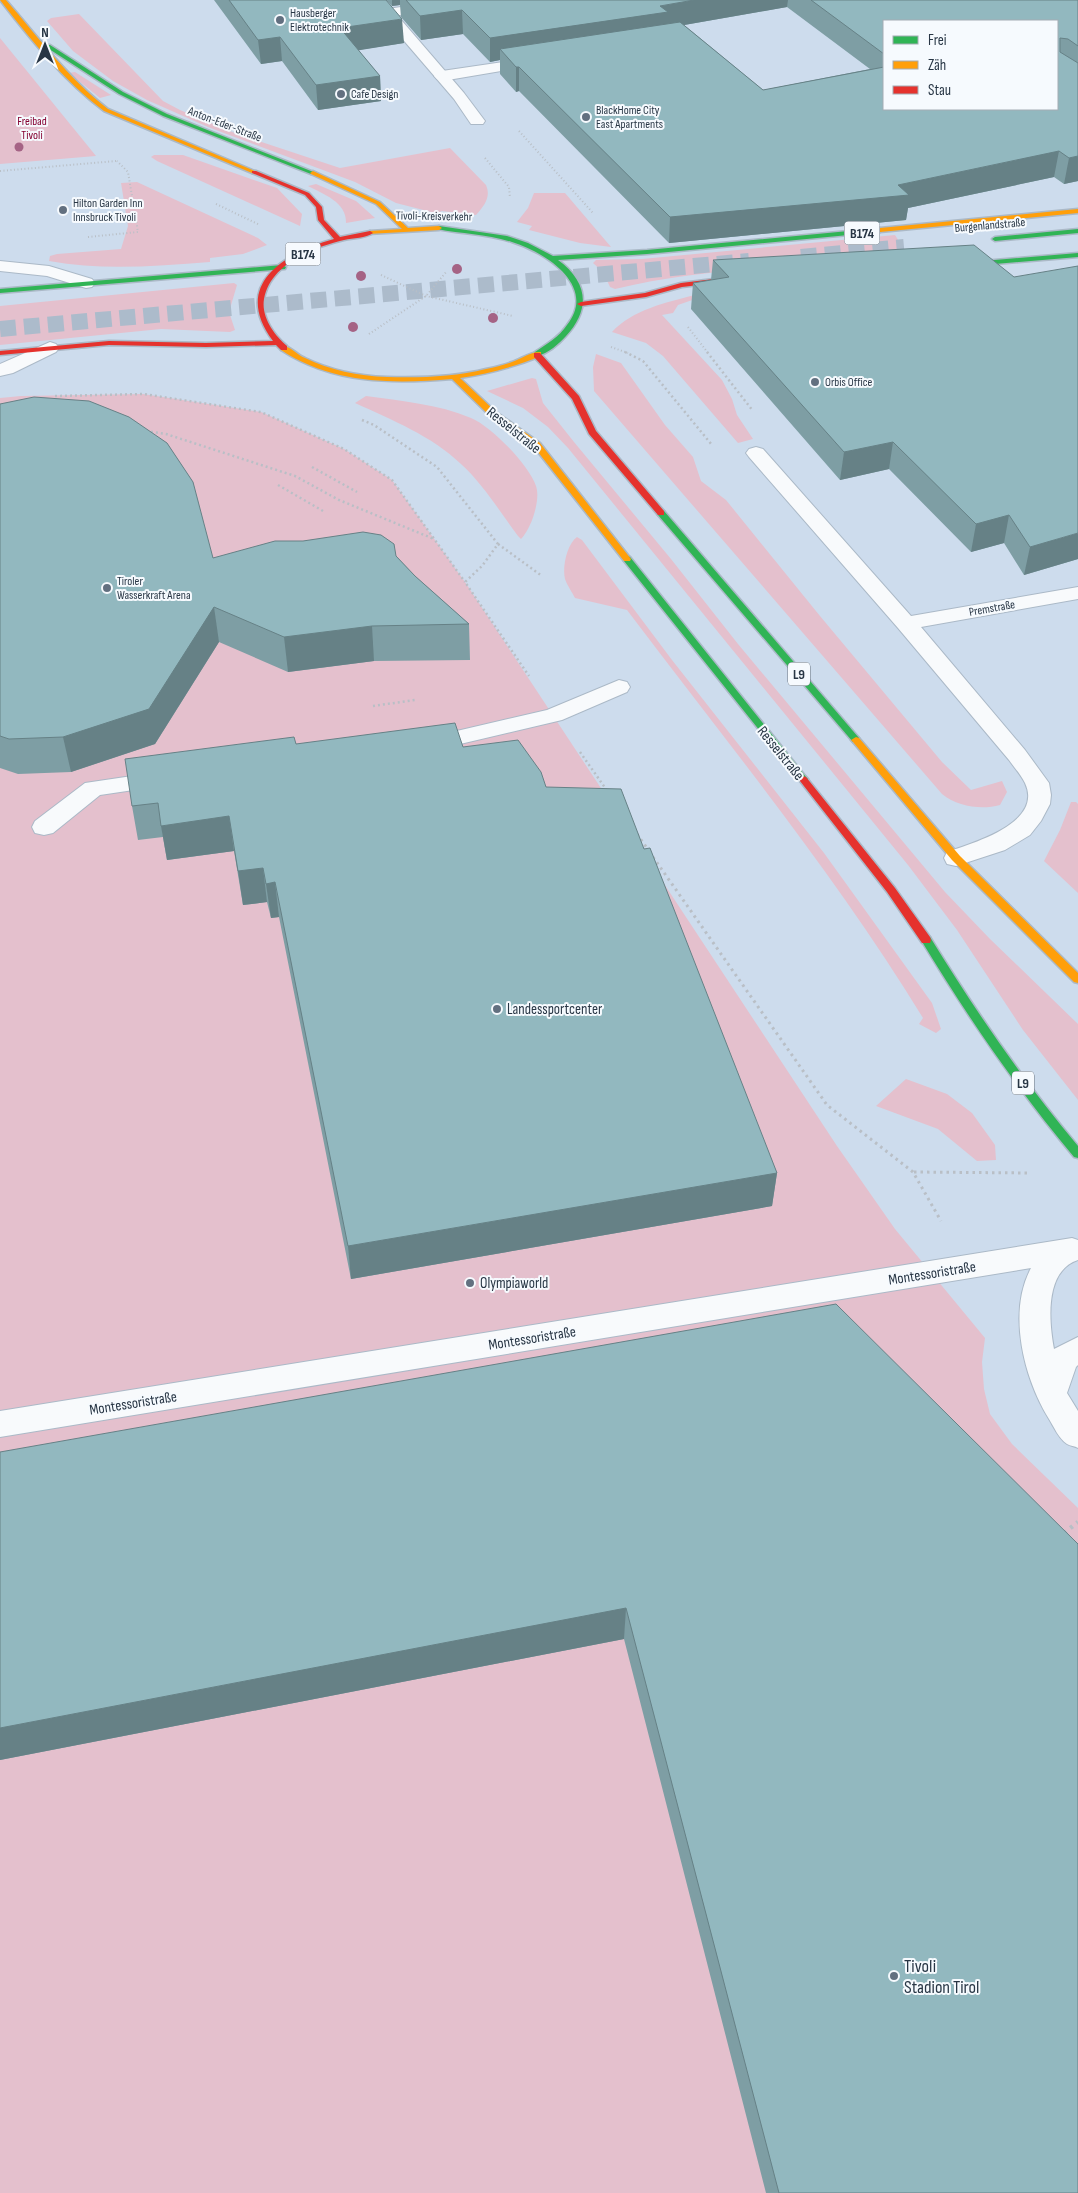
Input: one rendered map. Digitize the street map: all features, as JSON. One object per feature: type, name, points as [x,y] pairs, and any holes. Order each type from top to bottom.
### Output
[{"type":"main road","name":"Anton-Eder-Straße","points":[[3,0],[68,81],[92,102],[106,110],[307,194],[319,207],[322,220],[338,239]]},
{"type":"main road","name":"Anton-Eder-Straße","points":[[37,40],[121,93],[165,115],[284,161],[361,194],[378,203],[405,228]]},
{"type":"main road","name":"B174","points":[[553,258],[646,252],[1078,212]]},
{"type":"main road","name":"Tivoli-Kreisverkehr","points":[[405,228],[476,231],[534,247],[553,258],[573,278],[581,296],[577,318],[563,338],[538,355],[515,364],[455,378],[403,381],[350,375],[294,356],[276,343],[263,324],[259,308],[262,291],[273,275],[296,257],[338,239],[362,233],[405,228]]},
{"type":"main road","name":"Burgenlandstraße","points":[[982,240],[1078,231]]},
{"type":"main road","points":[[949,266],[1078,256]]},
{"type":"main road","name":"B174","points":[[0,291],[282,267]]},
{"type":"main road","points":[[581,304],[646,295],[681,285],[710,280],[745,278]]},
{"type":"main road","points":[[0,353],[109,343],[276,343]]},
{"type":"main road","name":"L9","points":[[538,355],[576,398],[592,432],[956,858],[1078,979]]},
{"type":"main road","name":"Resselstraße","points":[[455,378],[493,414],[537,445],[891,890],[927,941],[976,1018],[1047,1117],[1078,1154]]},
{"type":"street","points":[[376,0],[459,96],[477,121]]},
{"type":"street","points":[[387,13],[481,0]]},
{"type":"street","points":[[442,76],[549,59]]},
{"type":"street","points":[[0,266],[20,266],[86,283]]},
{"type":"street","points":[[0,370],[6,369],[50,348]]},
{"type":"street","points":[[756,453],[906,623],[1017,755],[1037,783],[1038,804],[1029,821],[1021,829],[996,844],[956,858]]},
{"type":"street","name":"Premstraße","points":[[906,623],[1078,593]]},
{"type":"street","points":[[396,750],[425,746],[554,715],[619,687]]},
{"type":"street","points":[[44,827],[93,788],[191,776]]},
{"type":"street","points":[[1071,1250],[1041,1277],[1036,1301],[1035,1330],[1040,1360],[1052,1392],[1068,1425],[1078,1434]]},
{"type":"street","name":"Montessoristraße","points":[[0,1424],[1071,1250]]},
{"type":"street","points":[[1052,1392],[1063,1359],[1078,1350]]},
{"type":"path","points":[[510,199],[509,187],[480,152],[477,121],[513,125],[619,243],[646,252]]},
{"type":"path","points":[[0,171],[117,161],[128,172],[138,232],[88,237]]},
{"type":"path","points":[[362,339],[426,296],[450,267]]},
{"type":"path","points":[[377,274],[426,296],[513,316]]},
{"type":"path","points":[[610,346],[632,354],[643,362],[711,445],[756,453],[774,437],[683,321]]},
{"type":"path","points":[[49,396],[143,394],[261,412],[344,449],[392,480],[436,540],[611,796]]},
{"type":"path","points":[[356,418],[374,425],[437,467],[498,544],[542,576]]},
{"type":"path","points":[[138,430],[166,434],[295,476],[339,500],[436,540]]},
{"type":"path","points":[[312,467],[357,492]]},
{"type":"path","points":[[278,485],[323,511]]},
{"type":"path","points":[[465,582],[482,566],[498,544]]},
{"type":"path","points":[[634,829],[827,1105],[913,1172],[968,1267]]},
{"type":"path","points":[[913,1172],[1039,1174]]},
{"type":"path","points":[[1064,1533],[1078,1522]]},
{"type":"green space","points":[[79,14],[163,101],[180,110],[237,134],[340,168],[450,148],[486,185],[488,193],[486,201],[476,215],[441,211],[439,214],[396,203],[355,182],[208,127],[147,100],[113,81],[73,51],[47,21],[51,18]]},
{"type":"green space","name":"Freibad Tivoli","points":[[0,38],[96,156],[0,164]]},
{"type":"green space","points":[[75,72],[111,95],[100,98],[69,73]]},
{"type":"green space","points":[[154,155],[183,155],[277,188],[302,214],[300,226],[157,161],[151,157]]},
{"type":"green space","points":[[137,182],[258,238],[267,245],[243,254],[210,258],[210,262],[190,264],[109,267],[49,261],[50,256],[57,254],[121,249],[128,226],[121,183]]},
{"type":"green space","points":[[316,184],[356,201],[375,218],[346,223],[343,209],[338,204],[308,186]]},
{"type":"green space","points":[[534,193],[565,193],[611,247],[580,243],[529,230],[532,226],[517,222],[528,208]]},
{"type":"green space","points":[[895,235],[911,260],[724,271],[651,281],[615,289],[610,287],[603,272],[593,263],[596,260],[642,259]]},
{"type":"green space","points":[[234,283],[237,285],[229,312],[235,330],[230,332],[161,329],[0,345],[0,306]]},
{"type":"green space","points":[[695,295],[698,298],[678,305],[673,313],[662,315],[722,380],[732,399],[737,415],[753,439],[738,443],[663,356],[646,343],[612,332],[620,324],[640,312]]},
{"type":"green space","points":[[596,354],[621,363],[665,425],[693,457],[701,481],[726,500],[942,762],[971,790],[1002,781],[1007,792],[1000,805],[978,807],[963,805],[942,794],[594,391],[593,367]]},
{"type":"green space","points":[[532,378],[536,379],[543,403],[574,442],[671,559],[738,644],[945,892],[990,939],[1078,1024],[1078,1100],[1023,1030],[957,930],[908,865],[568,448],[548,427],[523,408],[487,391]]},
{"type":"green space","name":"Olympiaworld","points":[[143,394],[261,412],[344,449],[392,480],[465,582],[837,1146],[895,1229],[985,1338],[982,1362],[984,1389],[990,1414],[1012,1444],[1078,1508],[1078,2193],[0,2193],[0,398]]},
{"type":"green space","points":[[366,396],[446,409],[479,422],[499,437],[518,457],[536,486],[537,499],[534,514],[521,539],[484,489],[461,464],[450,454],[424,437],[397,422],[355,403]]},
{"type":"green space","points":[[577,537],[582,540],[672,660],[824,853],[932,1003],[941,1029],[936,1033],[919,1024],[923,1018],[818,861],[627,610],[575,598],[565,579],[564,568],[570,545]]},
{"type":"green space","points":[[1071,802],[1078,804],[1078,893],[1044,861],[1060,830]]},
{"type":"green space","points":[[906,1079],[947,1094],[972,1113],[995,1145],[996,1160],[977,1161],[938,1129],[876,1106]]},
{"type":"building","points":[[229,0],[386,0],[402,19],[340,28],[380,76],[316,85],[280,37],[258,40]]},
{"type":"building","points":[[406,0],[694,0],[660,6],[668,12],[490,38],[462,10],[420,16]]},
{"type":"building","points":[[811,0],[1078,0],[1078,46],[1068,39],[1060,38],[1060,52],[1078,63],[1078,156],[1069,158],[1059,151],[898,185],[909,195],[670,217],[519,67],[516,67],[500,49],[680,22],[763,90],[883,67],[883,110],[1058,110],[1058,20],[883,20],[883,53]]},
{"type":"building","points":[[974,245],[1014,277],[1078,266],[1078,533],[1030,547],[1009,515],[976,524],[893,442],[844,452],[693,283],[729,277],[713,260]]},
{"type":"building","name":"Tiroler Wasserkraft Arena","points":[[34,397],[89,401],[129,417],[167,443],[193,482],[213,558],[275,541],[303,541],[363,532],[381,535],[394,544],[396,556],[415,576],[469,624],[372,626],[284,637],[214,607],[149,709],[63,737],[9,739],[0,736],[0,404]]},
{"type":"building","name":"Landessportcenter","points":[[455,723],[463,747],[518,740],[541,772],[546,787],[621,789],[644,849],[650,848],[777,1173],[348,1246],[275,882],[266,884],[263,868],[238,871],[229,816],[161,826],[158,803],[132,806],[125,759],[294,737],[296,744]]},
{"type":"building","name":"Tivoli Stadion Tirol","points":[[836,1304],[1078,1544],[1078,2193],[779,2193],[626,1608],[0,1728],[0,1452]]},
{"type":"tunnel","points":[[801,257],[904,247]]},
{"type":"tunnel","points":[[0,329],[749,261]]},
{"type":"traffic: fast","points":[[48,46],[121,93],[165,115],[313,173]]},
{"type":"traffic: fast","points":[[439,228],[494,235],[526,244],[547,255],[563,267],[574,280],[580,295],[579,310],[572,325],[558,340],[538,354]]},
{"type":"traffic: fast","points":[[553,258],[647,252],[880,230]]},
{"type":"traffic: fast","points":[[995,239],[1078,231]]},
{"type":"traffic: fast","points":[[960,265],[1078,255]]},
{"type":"traffic: fast","points":[[0,291],[282,267]]},
{"type":"traffic: fast","points":[[661,513],[856,740]]},
{"type":"traffic: fast","points":[[627,559],[803,779]]},
{"type":"traffic: fast","points":[[926,940],[970,1011],[1047,1117],[1078,1154]]},
{"type":"traffic: slow","points":[[3,0],[77,86],[106,110],[254,172]]},
{"type":"traffic: slow","points":[[313,173],[378,203],[405,228]]},
{"type":"traffic: slow","points":[[880,230],[1078,211]]},
{"type":"traffic: slow","points":[[370,233],[439,228]]},
{"type":"traffic: slow","points":[[284,348],[300,359],[324,369],[352,376],[385,379],[453,377],[486,372],[514,364],[538,354]]},
{"type":"traffic: slow","points":[[455,378],[493,414],[537,445],[627,559]]},
{"type":"traffic: slow","points":[[856,740],[956,858],[1078,979]]},
{"type":"traffic: jam","points":[[254,172],[307,194],[319,207],[321,220],[338,239]]},
{"type":"traffic: jam","points":[[284,348],[270,332],[260,310],[263,291],[271,278],[281,266],[309,250],[340,239],[370,233]]},
{"type":"traffic: jam","points":[[581,304],[646,295],[681,285],[730,279]]},
{"type":"traffic: jam","points":[[0,353],[109,343],[206,345],[276,343]]},
{"type":"traffic: jam","points":[[537,355],[576,398],[592,432],[661,513]]},
{"type":"traffic: jam","points":[[803,779],[891,890],[926,940]]},
{"type":"place","name":"Hausberger Elektrotechnik","points":[[280,20]]},
{"type":"place","name":"Cafe Design","points":[[341,94]]},
{"type":"place","name":"BlackHome City East Apartments","points":[[586,117]]},
{"type":"place","name":"Hilton Garden Inn Innsbruck Tivoli","points":[[63,210]]},
{"type":"place","name":"Orbis Office","points":[[815,382]]},
{"type":"place","name":"Tiroler Wasserkraft Arena","points":[[107,588]]},
{"type":"place","name":"Landessportcenter","points":[[497,1009]]},
{"type":"place","name":"Olympiaworld","points":[[470,1283]]},
{"type":"place","name":"Tivoli Stadion Tirol","points":[[894,1976]]}]
